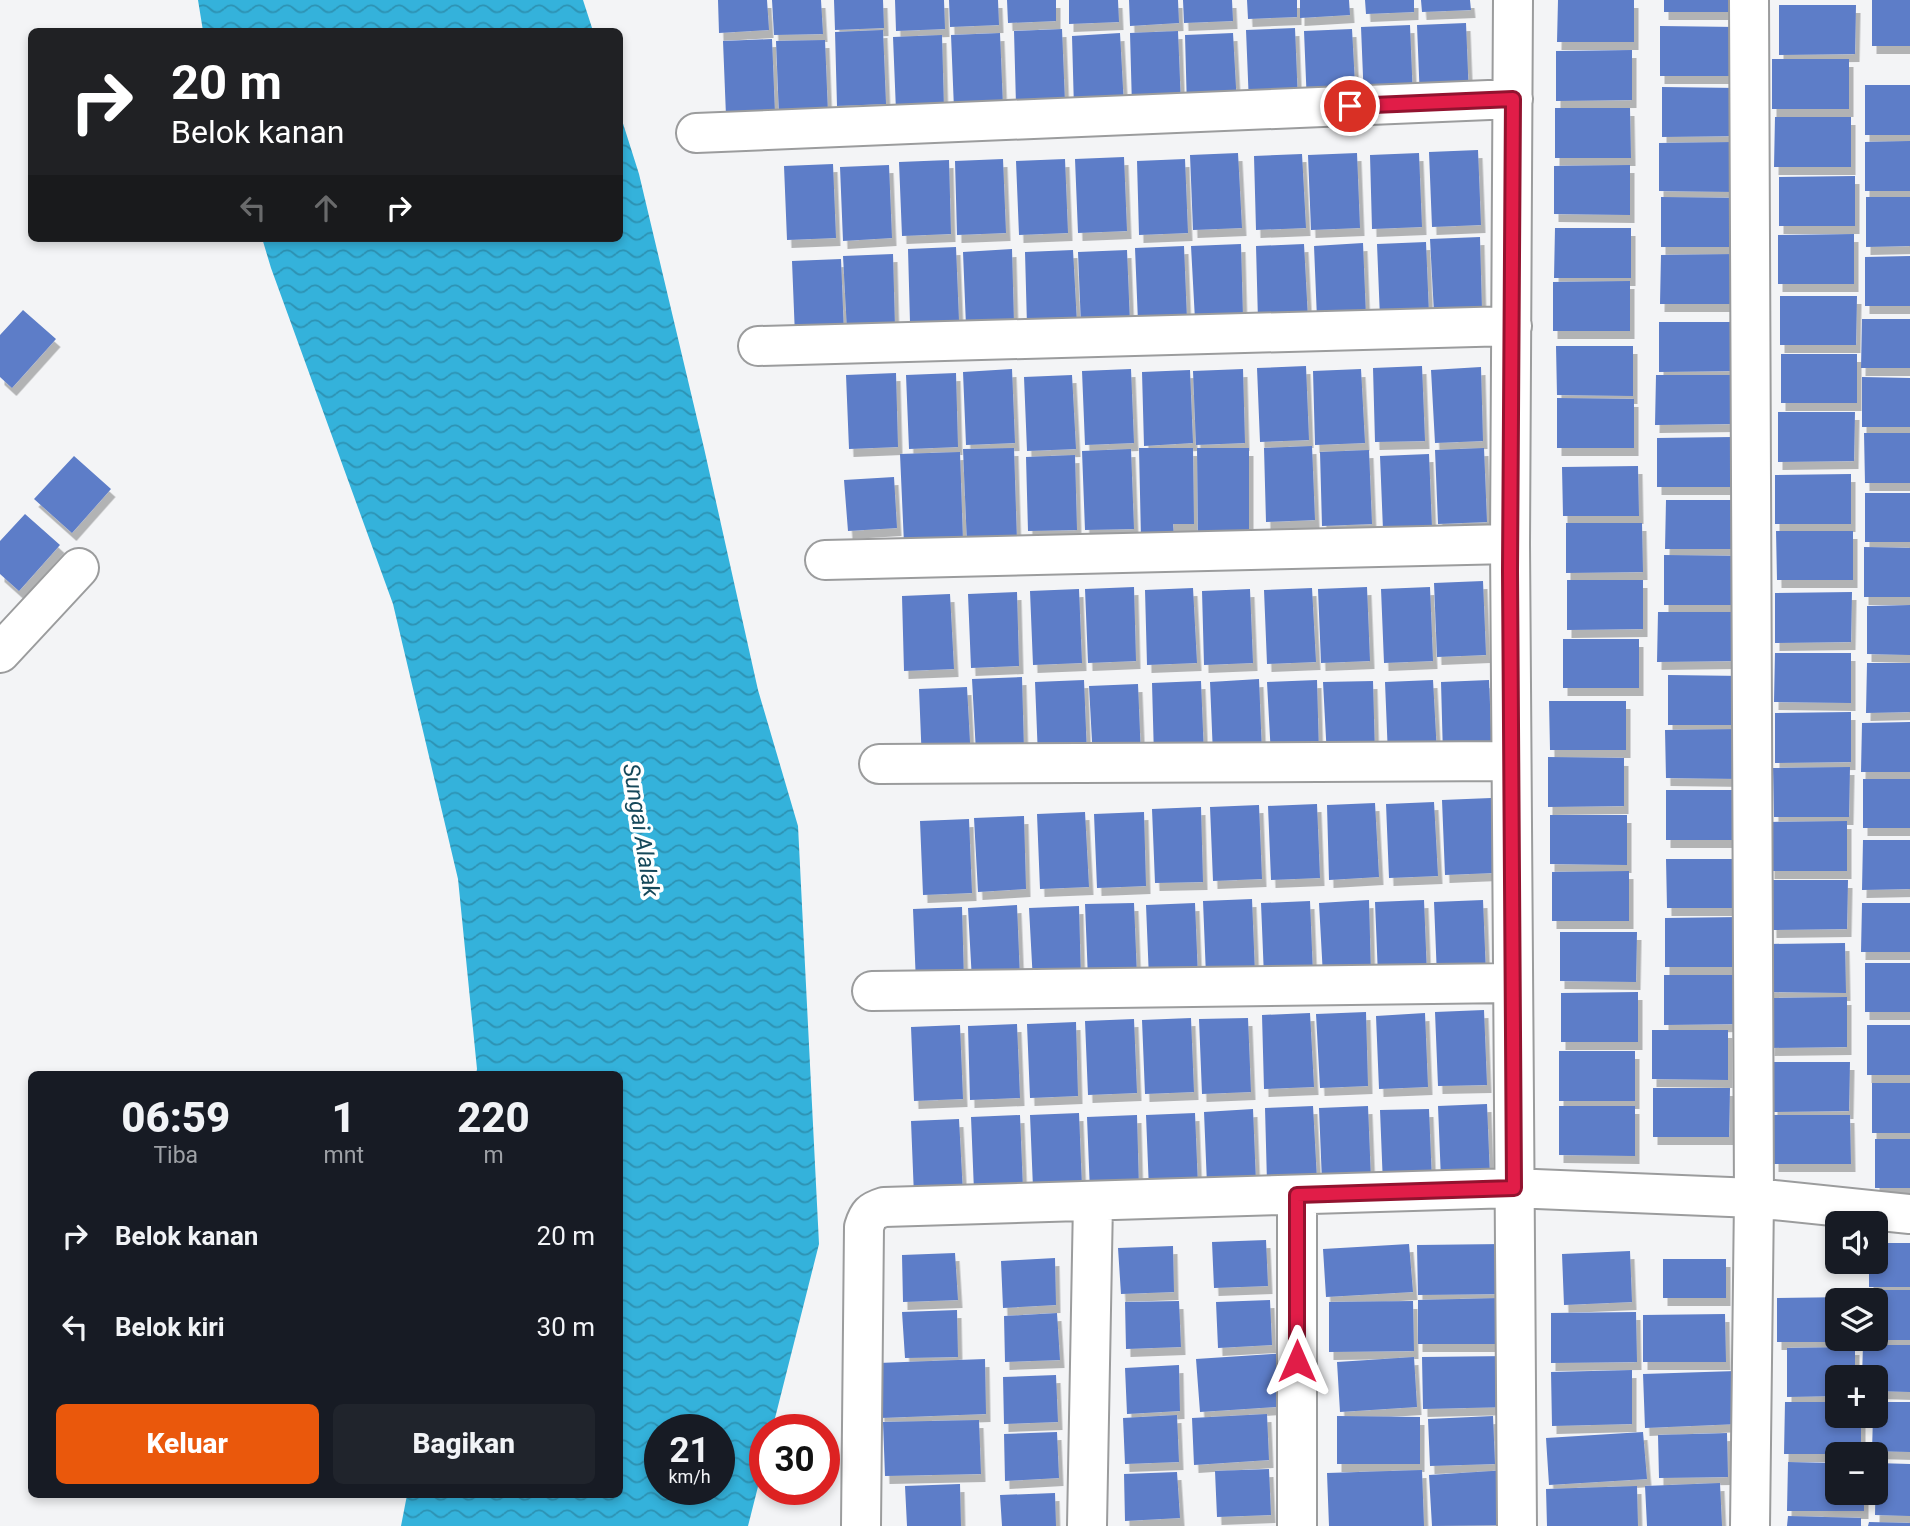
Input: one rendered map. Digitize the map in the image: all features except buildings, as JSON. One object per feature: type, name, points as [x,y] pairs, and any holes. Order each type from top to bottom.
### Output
[{"type":"street","points":[[1513,0],[1510,544],[1517,1526]]},
{"type":"street","points":[[1749,0],[1754,1198],[1749,1526]]},
{"type":"street","points":[[696,133],[1513,99]]},
{"type":"street","points":[[758,346],[1512,326]]},
{"type":"street","points":[[825,560],[1510,544]]},
{"type":"street","points":[[0,653],[79,568]]},
{"type":"street","points":[[879,764],[1511,761]]},
{"type":"street","points":[[872,991],[1513,983]]},
{"type":"street","points":[[862,1526],[864,1227],[872,1210],[884,1207],[1514,1188],[1754,1198],[1910,1214]]},
{"type":"street","points":[[1297,1195],[1297,1526]]},
{"type":"street","points":[[1087,1526],[1093,1202]]},
{"type":"water","points":[[198,0],[583,0],[592,28],[203,28]]},
{"type":"water","name":"Sungai Alalak","points":[[623,123],[639,174],[758,690],[798,826],[819,1244],[776,1414],[749,1414],[749,1505],[753,1505],[748,1526],[401,1526],[406,1498],[623,1498],[623,1071],[477,1071],[458,879],[393,604],[263,242],[623,242]]},
{"type":"route","points":[[1297,1361],[1297,1195],[1514,1188],[1510,571],[1513,99],[1350,106]]}]
